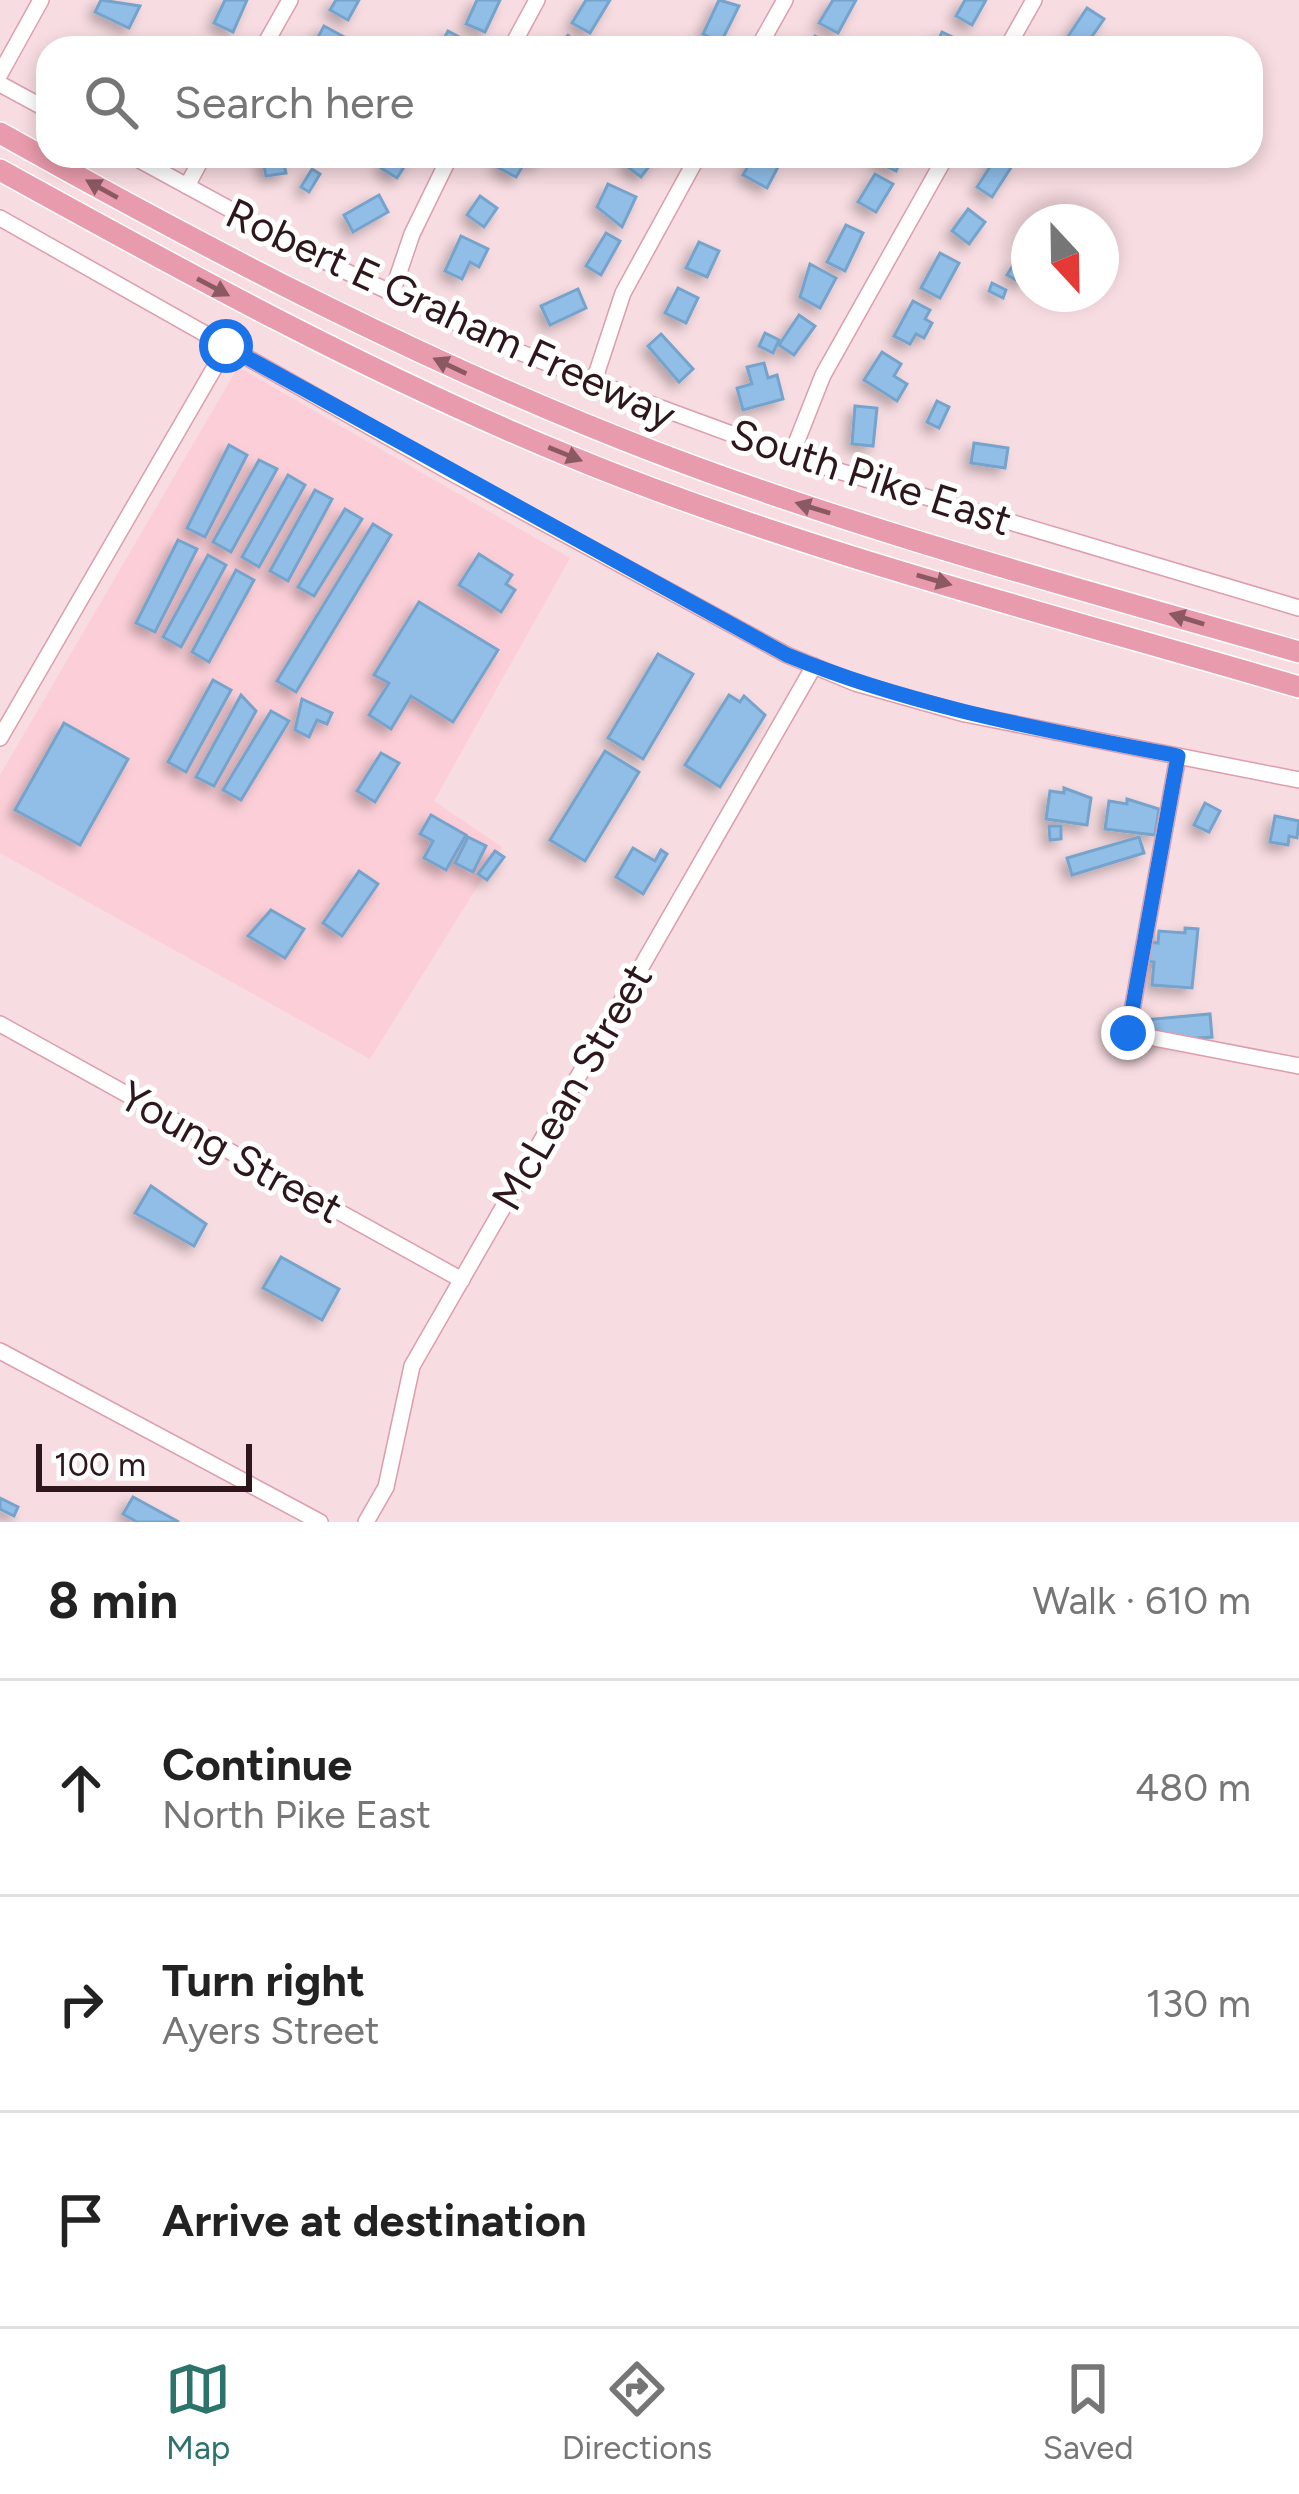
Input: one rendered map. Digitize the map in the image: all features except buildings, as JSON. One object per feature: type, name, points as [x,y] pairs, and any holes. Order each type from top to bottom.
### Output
[{"type":"highway","name":"Robert E Graham Freeway","points":[[0,133],[36,152]]},
{"type":"highway","name":"Robert E Graham Freeway","points":[[66,168],[385,336],[632,443],[798,504],[1299,652]]},
{"type":"highway","name":"Robert E Graham Freeway","points":[[0,170],[340,353],[572,458],[890,567],[1299,687]]},
{"type":"street","points":[[0,74],[41,0]]},
{"type":"street","points":[[270,36],[290,0]]},
{"type":"street","points":[[518,36],[537,0]]},
{"type":"street","points":[[765,36],[785,0]]},
{"type":"street","points":[[1014,36],[1034,0]]},
{"type":"street","points":[[0,84],[36,104]]},
{"type":"street","name":"South Pike East","points":[[154,168],[392,293],[593,381],[791,456],[1299,608]]},
{"type":"street","points":[[187,186],[196,168]]},
{"type":"street","points":[[392,293],[412,234],[444,168]]},
{"type":"street","points":[[593,381],[622,293],[691,168]]},
{"type":"street","points":[[791,456],[823,375],[939,168]]},
{"type":"street","points":[[0,218],[669,594],[814,666],[965,714],[1299,780]]},
{"type":"street","points":[[0,738],[226,346]]},
{"type":"street","name":"McLean Street","points":[[366,1522],[386,1487],[412,1366],[814,666]]},
{"type":"street","points":[[1178,756],[1128,1033],[1299,1066]]},
{"type":"street","name":"Young Street","points":[[0,1024],[462,1280]]},
{"type":"street","points":[[0,1351],[320,1522]]},
{"type":"shaded area","points":[[238,367],[570,558],[434,801],[502,847],[370,1059],[0,853],[0,775]]},
{"type":"route","points":[[226,346],[787,655],[855,683],[965,714],[1178,756],[1128,1033]]}]
